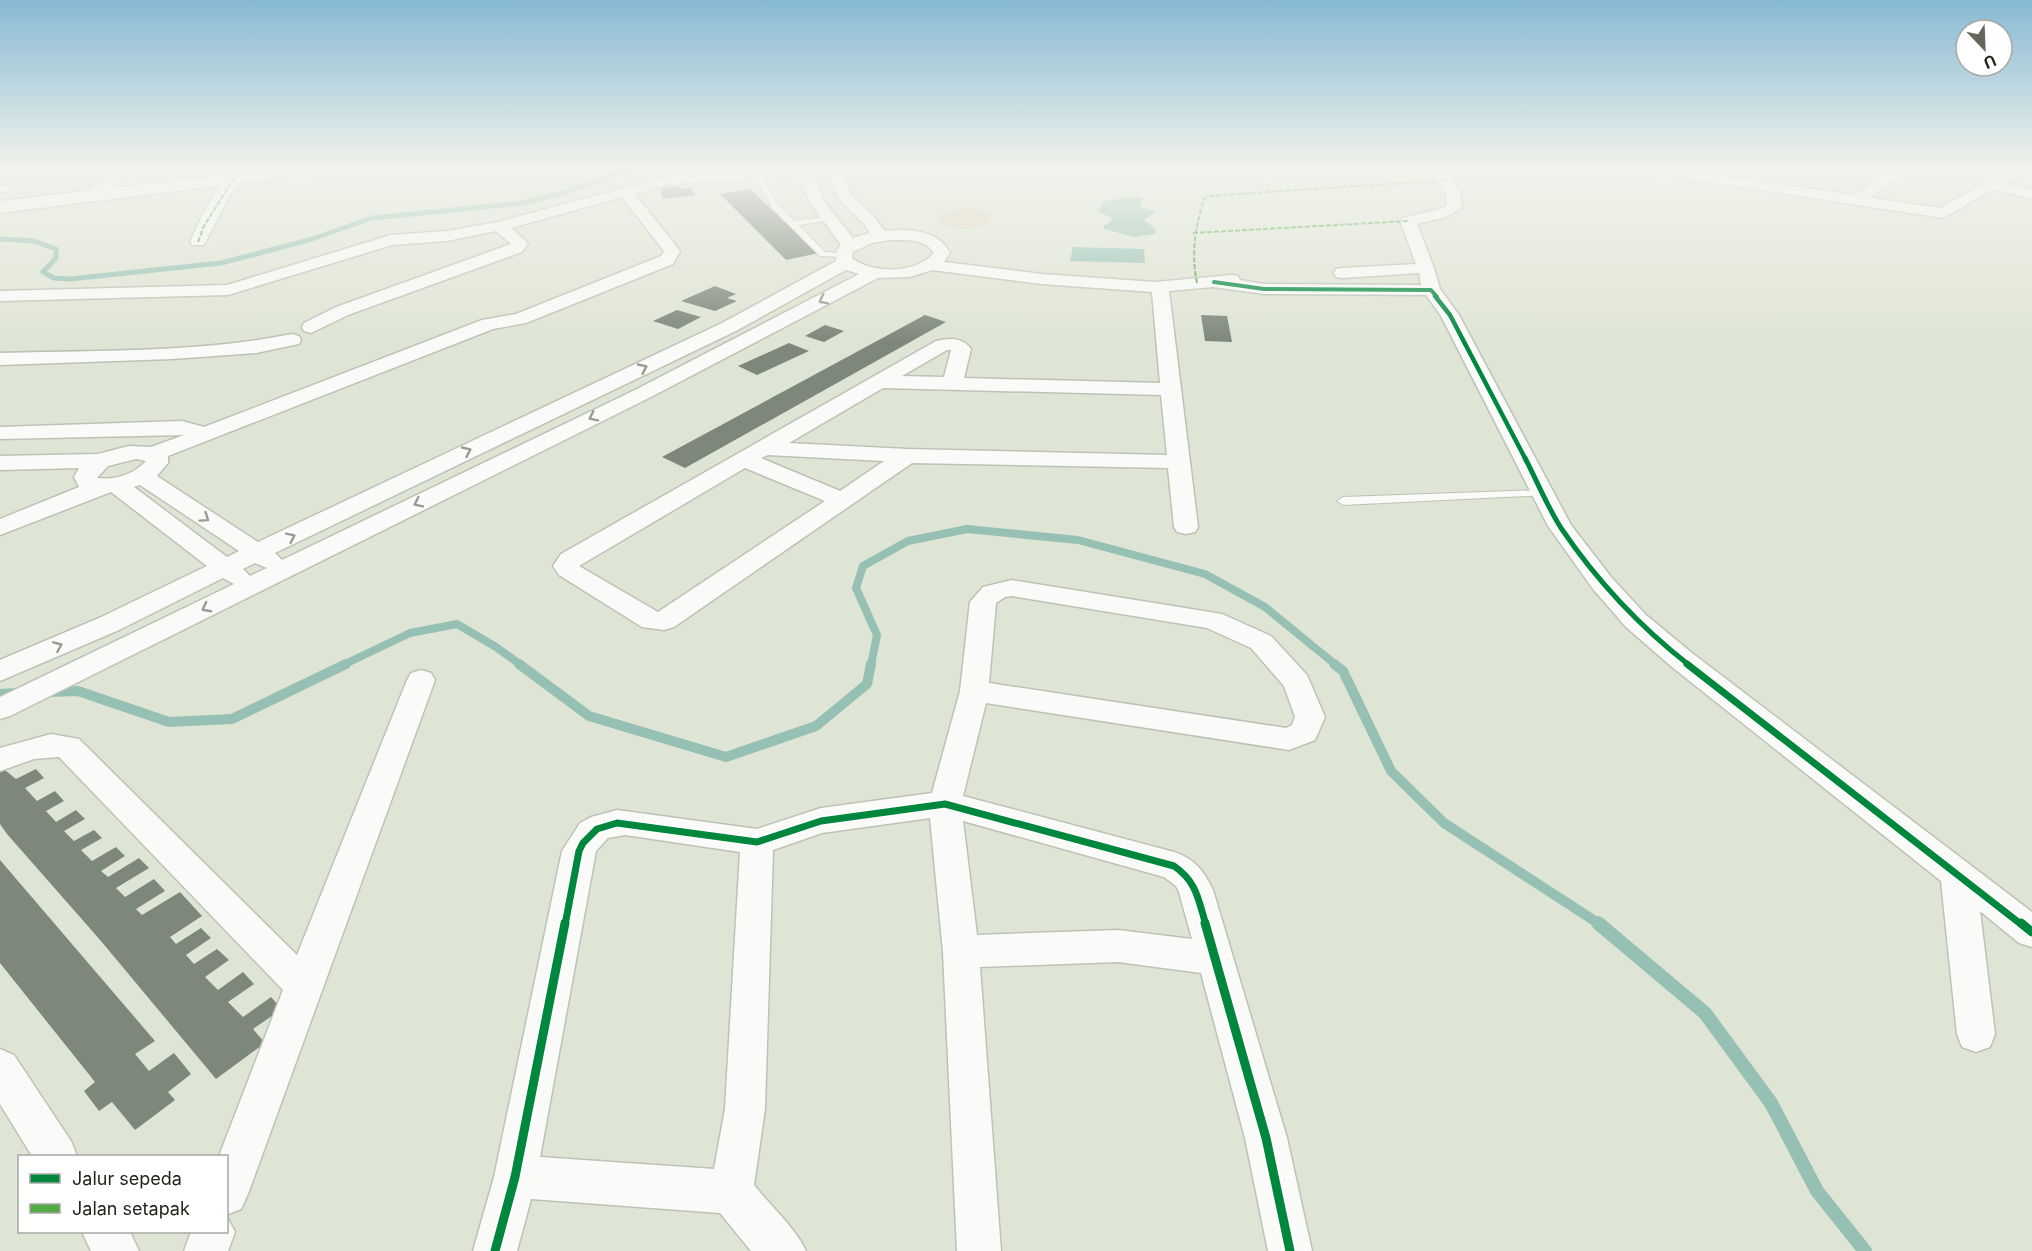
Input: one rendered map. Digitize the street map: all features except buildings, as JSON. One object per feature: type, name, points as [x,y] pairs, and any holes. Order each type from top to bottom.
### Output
[{"type":"street","points":[[198,242],[204,226]]},
{"type":"street","points":[[0,296],[228,290],[384,242],[459,234],[497,226]]},
{"type":"street","points":[[0,359],[182,352],[256,347],[292,340],[287,337],[290,332],[311,327],[342,312],[518,247],[520,243],[499,226]]},
{"type":"street","points":[[0,528],[109,485],[212,440],[502,331],[520,319],[661,263],[671,257],[672,251],[653,226]]},
{"type":"street","points":[[832,226],[846,255],[863,271],[875,273],[906,273],[931,265],[1042,279],[1156,287],[1214,282],[1264,289],[1429,279]]},
{"type":"street","points":[[875,226],[880,236]]},
{"type":"street","points":[[1410,226],[1429,279],[1560,526],[1602,583],[1636,621],[1682,660],[2032,932]]},
{"type":"street","points":[[2,670],[110,624],[729,327],[880,236],[910,236],[934,242],[942,253],[931,265]]},
{"type":"street","points":[[0,709],[642,394],[875,273]]},
{"type":"street","points":[[1156,287],[1162,291],[1170,389],[1186,526]]},
{"type":"street","points":[[907,456],[661,622],[652,621],[567,568],[566,564],[570,559],[767,448],[939,346],[953,344],[961,349],[953,382]]},
{"type":"street","points":[[881,382],[1170,389]]},
{"type":"street","points":[[0,433],[182,427],[212,440]]},
{"type":"street","points":[[767,448],[907,456],[1178,462]]},
{"type":"street","points":[[0,463],[102,461],[136,452],[149,466],[256,553],[285,568]]},
{"type":"street","points":[[746,459],[842,500]]},
{"type":"street","points":[[102,461],[87,472],[85,477],[87,482],[109,485],[249,585]]},
{"type":"street","points":[[974,691],[1289,740],[1304,732],[1310,717],[1297,682],[1260,642],[1213,620],[1012,588],[998,590],[986,596],[983,602],[974,691],[945,804],[961,952],[979,1251]]},
{"type":"street","points":[[228,1189],[421,680]]},
{"type":"street","points":[[0,760],[44,746],[68,747],[303,986]]},
{"type":"street","points":[[495,1251],[515,1177],[577,859],[584,840],[597,827],[625,822],[757,842],[839,818],[945,804],[1181,869],[1188,876],[1196,890],[1266,1138],[1290,1251]]},
{"type":"street","points":[[731,1192],[745,1109],[757,842]]},
{"type":"street","points":[[1958,876],[1976,1034]]},
{"type":"street","points":[[961,952],[1120,946],[1159,949],[1214,960]]},
{"type":"street","points":[[0,1068],[55,1155]]},
{"type":"street","points":[[515,1177],[731,1192],[769,1238],[784,1251]]},
{"type":"street","points":[[105,1233],[117,1251]]},
{"type":"street","points":[[206,1251],[213,1233]]},
{"type":"lane","points":[[795,226],[823,254],[846,255]]},
{"type":"lane","points":[[1343,501],[1543,493]]},
{"type":"shaded area","points":[[948,226],[980,226],[965,229]]},
{"type":"water","points":[[1104,226],[1153,226],[1156,229],[1155,234],[1134,237],[1104,229]]},
{"type":"water","points":[[1073,247],[1144,249],[1145,263],[1070,261]]},
{"type":"waterway","points":[[0,239],[34,241],[56,249],[56,258],[43,272],[54,278],[70,279],[221,263],[309,240],[348,226]]},
{"type":"waterway","points":[[871,665],[877,635],[856,588],[863,566],[908,541],[967,529],[1078,540],[1205,574],[1265,607],[1336,665]]},
{"type":"waterway","points":[[343,665],[410,633],[457,624],[521,665]]},
{"type":"waterway","points":[[49,692],[78,691],[169,722],[232,719],[346,664]]},
{"type":"waterway","points":[[519,664],[589,716],[726,757],[816,726],[867,684],[871,664]]},
{"type":"waterway","points":[[1334,664],[1343,671],[1391,771],[1444,823],[1598,923]]},
{"type":"waterway","points":[[0,694],[17,693]]},
{"type":"waterway","points":[[1598,923],[1705,1013],[1771,1103],[1817,1191],[1865,1251]]},
{"type":"marked path","points":[[198,242],[204,226]]},
{"type":"marked path","points":[[1197,226],[1193,261],[1197,283]]},
{"type":"marked path","points":[[1193,233],[1312,226]]},
{"type":"cycle path","points":[[1214,282],[1264,289],[1431,290],[1450,315],[1560,526],[1602,583],[1636,621],[1682,660],[2032,932]]},
{"type":"cycle path","points":[[495,1251],[515,1177],[579,851],[591,832],[609,824],[625,822],[757,842],[821,821],[945,804],[1174,866],[1188,876],[1196,890],[1266,1138],[1290,1251]]}]
